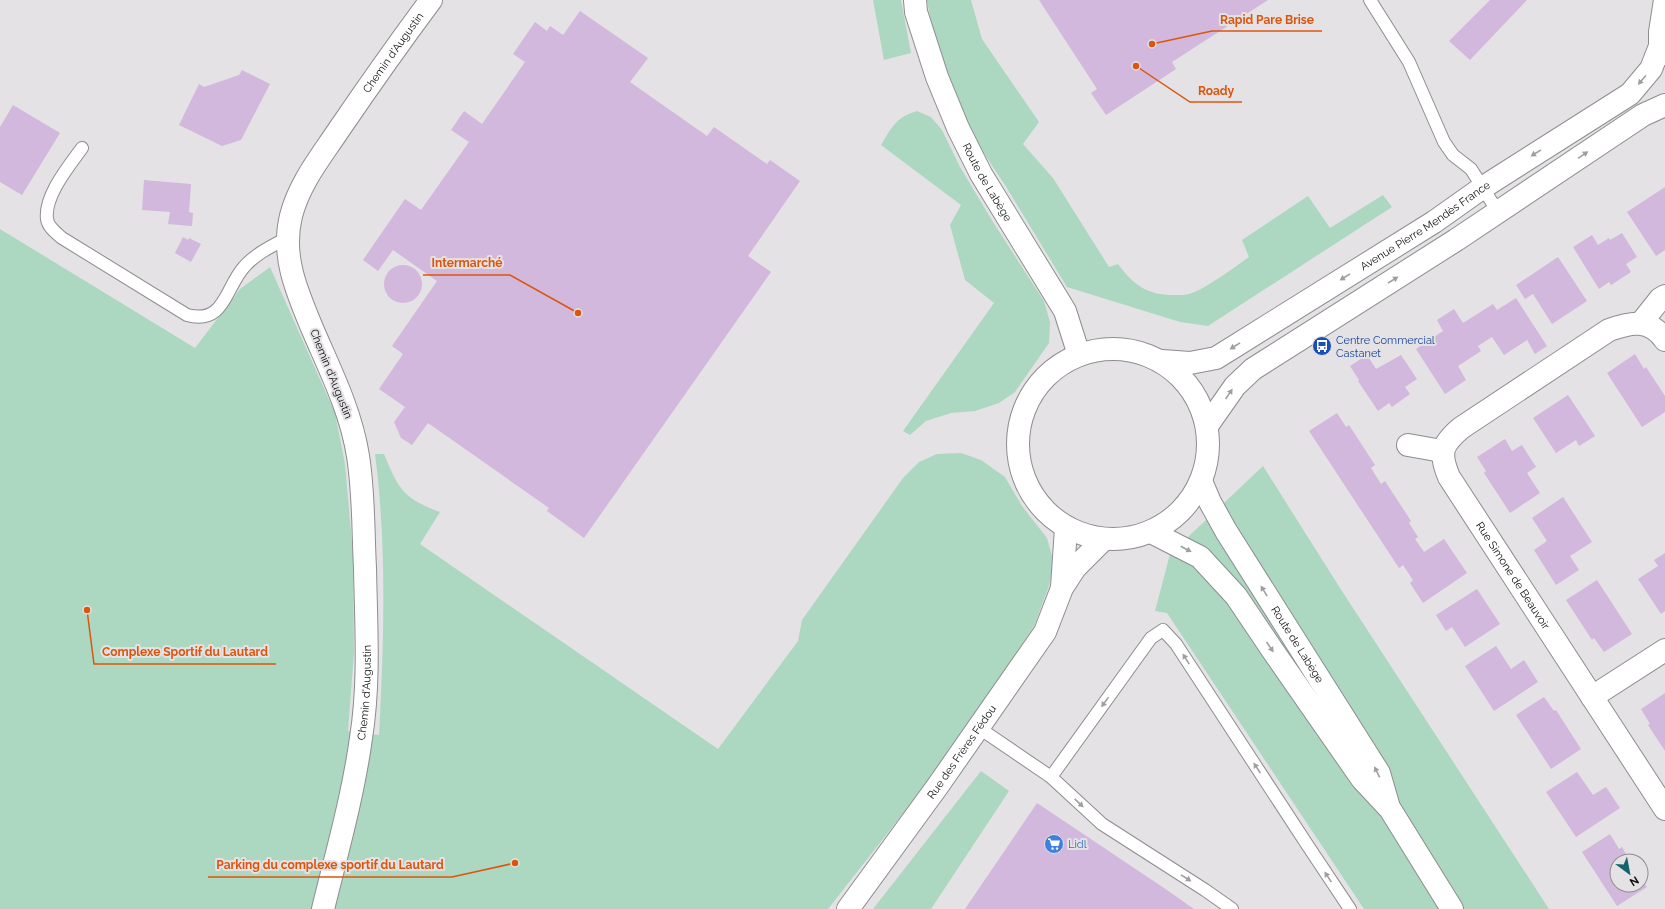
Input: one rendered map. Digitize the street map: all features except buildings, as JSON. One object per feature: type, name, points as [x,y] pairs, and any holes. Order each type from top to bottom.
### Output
[{"type":"street","name":"Chemin d'Augustin","points":[[323,909],[344,827],[362,736],[367,642],[362,500],[358,456],[352,429],[342,397],[296,289],[290,265],[287,238],[291,215],[298,195],[308,176],[375,78],[431,0]]},
{"type":"street","name":"Route de Labège","points":[[915,0],[916,12],[937,77],[958,128],[981,174],[1065,311],[1079,355]]},
{"type":"street","name":"Avenue Pierre Mendès France","points":[[1162,361],[1190,363],[1216,358],[1434,222],[1482,188],[1630,94],[1652,69],[1662,50],[1660,32],[1665,0]]},
{"type":"street","points":[[1207,426],[1235,386],[1253,369],[1456,240],[1643,115],[1665,105]]},
{"type":"street","points":[[1641,324],[1660,299],[1665,296]]},
{"type":"street","points":[[1408,445],[1442,451],[1449,438],[1461,428],[1609,330],[1626,324],[1641,324],[1654,328],[1665,340]]},
{"type":"street","points":[[1107,348],[1135,351],[1162,361],[1183,378],[1199,400],[1207,426],[1209,447],[1206,469],[1198,489],[1186,507],[1170,521],[1151,532],[1123,540],[1094,538],[1066,528],[1042,509],[1025,483],[1017,453],[1020,422],[1032,393],[1052,370],[1079,355],[1107,348]]},
{"type":"street","name":"Rue Simone de Beauvoir","points":[[1442,451],[1444,464],[1449,477],[1665,809]]},
{"type":"street","name":"Route de Labège","points":[[1201,481],[1210,502],[1226,531],[1379,773],[1390,809]]},
{"type":"street","name":"Rue des Frères Fédou","points":[[1062,588],[1066,528]]},
{"type":"street","name":"Route de Labège","points":[[1151,532],[1200,557],[1236,596],[1362,779],[1390,809],[1452,909]]},
{"type":"street","name":"Rue des Frères Fédou","points":[[848,909],[979,728],[1045,632],[1062,588],[1075,568],[1104,539]]},
{"type":"street","points":[[1592,697],[1665,650]]},
{"type":"lane","points":[[1370,0],[1409,62],[1444,142],[1453,155],[1471,169],[1498,212]]},
{"type":"lane","points":[[82,148],[59,182],[49,202],[47,220],[54,231],[62,238],[187,315],[205,317],[214,313],[222,304],[243,267],[268,248],[287,238]]},
{"type":"lane","points":[[1051,777],[1151,638],[1163,630],[1176,644],[1350,909]]},
{"type":"lane","points":[[979,728],[1051,777],[1102,824],[1232,909]]},
{"type":"green space","points":[[873,0],[901,0],[911,53],[884,60]]},
{"type":"green space","points":[[927,0],[971,0],[982,39],[1039,122],[1023,144],[1053,178],[1109,267],[1118,264],[1136,284],[1143,288],[1158,294],[1167,295],[1186,295],[1195,292],[1249,257],[1242,240],[1308,196],[1330,228],[1383,195],[1392,207],[1208,326],[1180,322],[1067,287],[1005,185],[979,146],[954,93],[932,28]]},
{"type":"green space","points":[[917,111],[931,117],[942,130],[960,167],[993,222],[1044,301],[1050,322],[1049,343],[1015,392],[999,403],[975,411],[951,413],[926,421],[910,435],[903,431],[994,303],[965,280],[950,225],[961,205],[881,145],[899,120],[910,113]]},
{"type":"green space","points":[[0,229],[195,348],[240,289],[270,267],[335,413],[345,464],[353,554],[354,652],[348,731],[379,735],[383,629],[383,559],[379,489],[375,454],[384,454],[394,476],[410,497],[440,512],[420,544],[718,749],[798,641],[802,620],[903,478],[919,462],[937,454],[961,453],[981,460],[1005,477],[1022,506],[1047,538],[1054,563],[1049,586],[1034,626],[1000,679],[927,783],[828,909],[0,909]]},
{"type":"green space","points":[[1263,466],[1340,588],[1549,909],[1364,909],[1167,613],[1155,611],[1170,554]]},
{"type":"green space","points":[[981,771],[1009,791],[931,909],[873,909]]},
{"type":"place","name":"Rapid Pare Brise","points":[[1152,44]]},
{"type":"place","name":"Roady","points":[[1136,66]]},
{"type":"place","name":"Intermarché","points":[[578,313]]},
{"type":"place","name":"Centre Commercial Castanet","points":[[1322,346]]},
{"type":"place","name":"Complexe Sportif du Lautard","points":[[87,610]]},
{"type":"place","name":"Lidl","points":[[1054,844]]},
{"type":"place","name":"Parking du complexe sportif du Lautard","points":[[515,863]]}]
